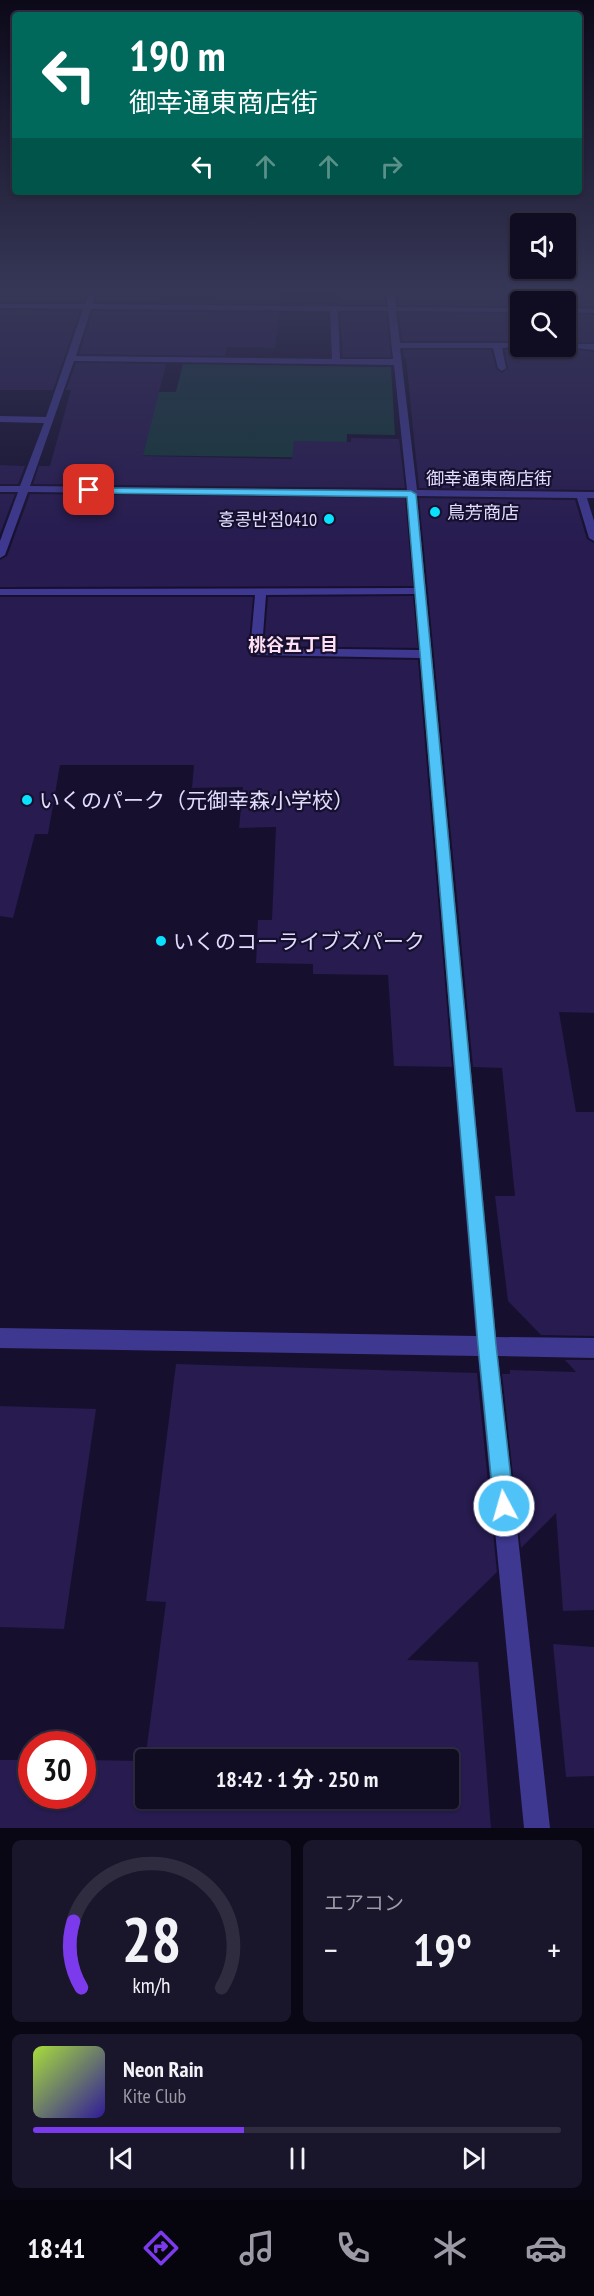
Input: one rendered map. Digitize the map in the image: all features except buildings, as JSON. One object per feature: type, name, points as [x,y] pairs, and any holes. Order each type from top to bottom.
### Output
[{"type":"street","points":[[0,555],[50,420],[63,376]]},
{"type":"street","points":[[399,376],[487,1345],[537,1828]]},
{"type":"street","points":[[0,419],[50,420]]},
{"type":"street","name":"御幸通東商店街","points":[[0,489],[594,495]]},
{"type":"street","points":[[581,495],[594,538]]},
{"type":"street","points":[[261,591],[256,652],[425,654]]},
{"type":"street","points":[[0,592],[420,591]]},
{"type":"street","points":[[0,1338],[594,1348]]},
{"type":"green space","points":[[180,376],[392,376],[395,435],[347,434],[346,458],[117,455],[111,392],[176,392]]},
{"type":"place","name":"鳥芳商店","points":[[435,512]]},
{"type":"place","name":"홍콩반점0410","points":[[329,519]]},
{"type":"place","name":"いくのパーク（元御幸森小学校）","points":[[27,800]]},
{"type":"place","name":"いくのコーライブズパーク","points":[[161,941]]},
{"type":"district","name":"桃谷五丁目","points":[[293,644]]},
{"type":"route","points":[[89,490],[411,494],[487,1345],[504,1506]]}]
